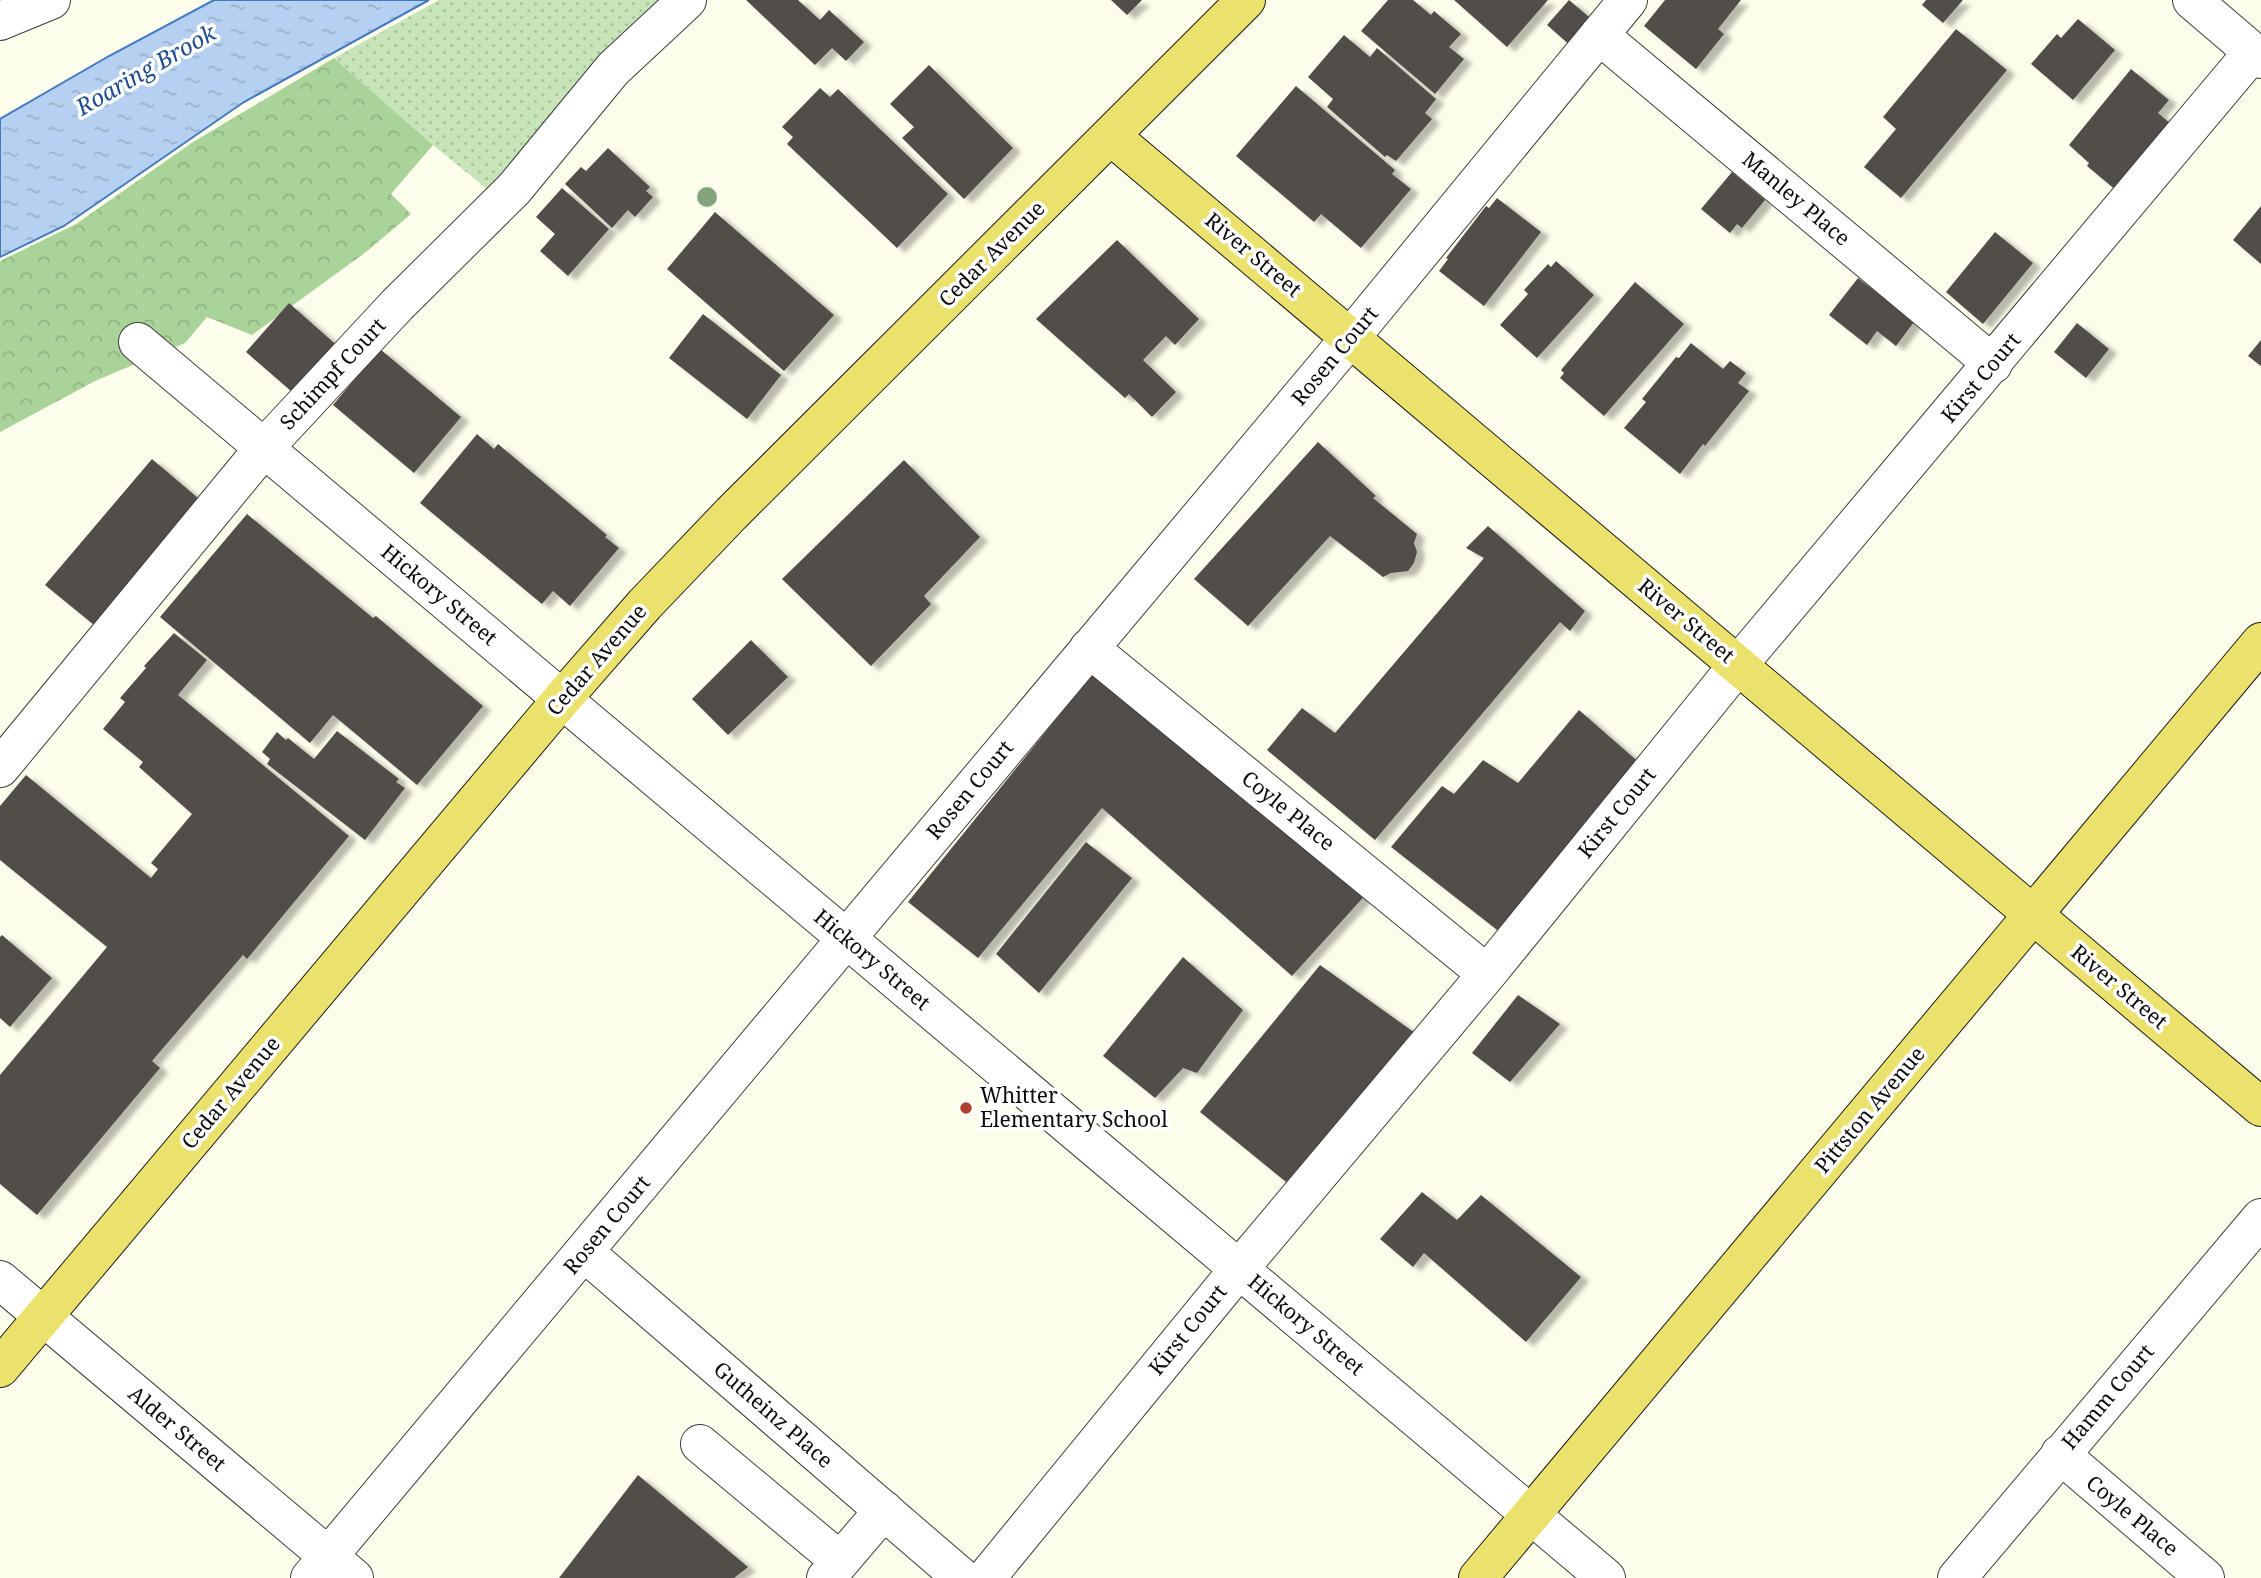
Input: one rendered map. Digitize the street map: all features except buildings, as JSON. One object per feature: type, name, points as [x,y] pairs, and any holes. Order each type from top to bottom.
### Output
[{"type":"main road","name":"Cedar Avenue","points":[[0,1368],[562,699],[645,604],[731,514],[1246,0]]},
{"type":"main road","name":"River Street","points":[[1111,136],[2261,1107]]},
{"type":"main road","name":"Pittston Avenue","points":[[1478,1578],[2261,642]]},
{"type":"street","points":[[1,20],[51,0]]},
{"type":"street","name":"Schimpf Court","points":[[0,768],[264,448],[397,305],[514,188],[613,69],[687,0]]},
{"type":"street","name":"Rosen Court","points":[[331,1571],[584,1252],[1350,338],[1628,0]]},
{"type":"street","points":[[2215,7],[2257,55]]},
{"type":"street","name":"Manley Place","points":[[1599,35],[1993,364]]},
{"type":"street","name":"Kirst Court","points":[[986,1578],[1239,1269],[1487,974],[1738,665],[2257,55]]},
{"type":"street","name":"Hickory Street","points":[[138,342],[1606,1578]]},
{"type":"street","name":"Coyle Place","points":[[1089,648],[1487,974]]},
{"type":"street","name":"Hamm Court","points":[[1957,1578],[2261,1218]]},
{"type":"street","name":"Gutheinz Place","points":[[584,1252],[962,1578]]},
{"type":"street","name":"Alder Street","points":[[0,1280],[331,1571]]},
{"type":"street","points":[[700,1444],[833,1569],[884,1510]]},
{"type":"street","name":"Coyle Place","points":[[2060,1454],[2205,1578]]},
{"type":"green space","points":[[439,0],[664,0],[492,193],[334,58]]},
{"type":"green space","points":[[334,58],[433,145],[391,194],[411,214],[366,252],[252,335],[207,317],[185,343],[95,381],[0,432],[0,261],[76,224],[193,142]]},
{"type":"water","name":"Roaring Brook","points":[[214,0],[429,0],[244,102],[64,226],[0,257],[0,119]]},
{"type":"place","name":"Whitter Elementary School","points":[[966,1108]]}]
